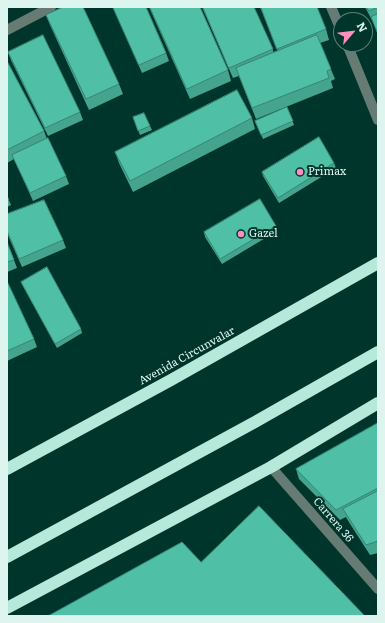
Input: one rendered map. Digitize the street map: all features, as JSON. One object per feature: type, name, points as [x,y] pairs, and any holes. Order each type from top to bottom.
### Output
[{"type":"highway","name":"Avenida Circunvalar","points":[[7,469],[171,380],[378,263]]},
{"type":"highway","points":[[7,556],[255,422],[378,352]]},
{"type":"highway","points":[[7,608],[271,467],[378,403]]},
{"type":"street","points":[[7,30],[51,7]]},
{"type":"street","points":[[350,52],[378,120]]},
{"type":"street","name":"Carrera 36","points":[[271,467],[377,586]]},
{"type":"building","points":[[63,7],[83,7],[119,84],[86,99],[46,15]]},
{"type":"building","points":[[113,7],[146,7],[166,53],[139,65]]},
{"type":"building","points":[[150,7],[200,7],[228,70],[187,89]]},
{"type":"building","points":[[203,7],[254,7],[273,49],[229,68]]},
{"type":"building","points":[[261,7],[317,7],[326,29],[277,49]]},
{"type":"building","points":[[367,7],[378,7],[369,11]]},
{"type":"building","points":[[378,14],[378,34],[373,22],[373,16]]},
{"type":"building","points":[[43,35],[80,112],[45,128],[8,52]]},
{"type":"building","points":[[317,35],[331,69],[327,71],[329,78],[252,108],[236,68]]},
{"type":"building","points":[[7,61],[44,131],[7,150]]},
{"type":"building","points":[[237,90],[252,118],[130,181],[115,152]]},
{"type":"building","points":[[287,107],[293,121],[261,135],[255,121]]},
{"type":"building","points":[[144,113],[150,126],[138,131],[133,117]]},
{"type":"building","name":"Primax","points":[[319,137],[334,163],[278,198],[262,172]]},
{"type":"building","points":[[48,138],[66,176],[30,193],[12,155]]},
{"type":"building","name":"Gazel","points":[[260,199],[276,226],[220,259],[204,232]]},
{"type":"building","points":[[44,200],[63,240],[19,259],[7,231],[7,214]]},
{"type":"building","points":[[7,242],[14,260],[7,262]]},
{"type":"building","points":[[47,267],[81,329],[55,344],[21,282]]},
{"type":"building","points":[[7,281],[34,339],[7,351]]},
{"type":"building","points":[[378,423],[378,488],[336,510],[296,469]]},
{"type":"building","points":[[378,491],[378,541],[366,545],[343,509]]},
{"type":"building","points":[[259,506],[365,616],[48,616],[182,542],[201,562]]},
{"type":"place","name":"Primax","points":[[300,172]]},
{"type":"place","name":"Gazel","points":[[241,234]]}]
